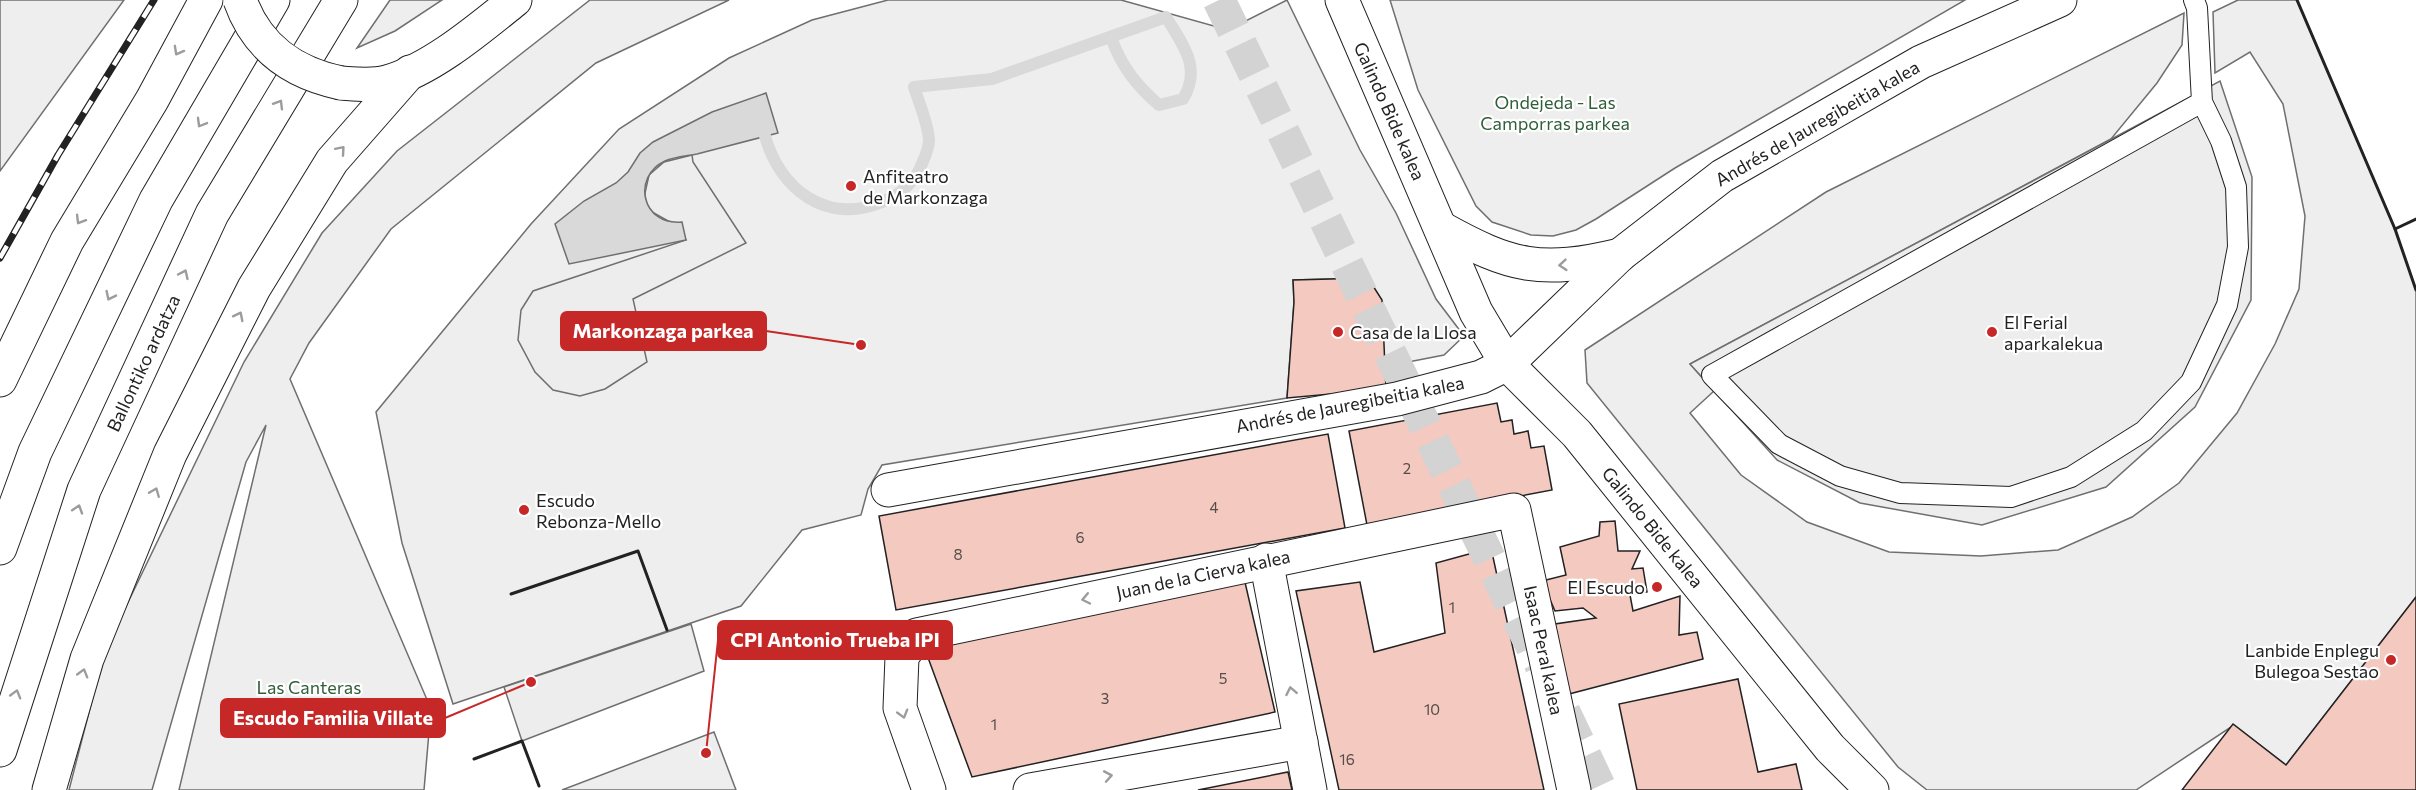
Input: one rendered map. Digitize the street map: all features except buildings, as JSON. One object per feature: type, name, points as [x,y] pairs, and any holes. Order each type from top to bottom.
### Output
[{"type":"street","points":[[0,380],[67,241],[152,100],[206,0]]},
{"type":"street","points":[[240,0],[251,24],[280,59],[320,78],[364,85],[386,82],[410,72],[473,34],[515,0]]},
{"type":"street","points":[[0,548],[35,452],[156,200],[273,0]]},
{"type":"street","name":"Ballontiko ardatza","points":[[0,750],[84,490],[212,214],[341,0]]},
{"type":"street","name":"Galindo Bide kalea","points":[[1342,0],[1476,312],[1507,364],[1577,434],[1830,748],[1872,790]]},
{"type":"street","name":"Andrés de Jauregibeitia kalea","points":[[888,490],[1428,393],[1481,377],[1507,364],[1620,255],[1722,176],[1921,62],[2060,0]]},
{"type":"street","points":[[50,790],[87,659],[165,465],[248,298],[332,161],[410,72]]},
{"type":"street","points":[[1446,242],[1543,267],[1592,262],[1620,255]]},
{"type":"street","name":"Galindo Bide kalea","points":[[1446,242],[1504,328],[1525,333],[1550,325]]},
{"type":"street","name":"Juan de la Cierva kalea","points":[[929,790],[900,708],[902,657],[917,635],[1266,560],[1514,510]]},
{"type":"street","name":"Isaac Peral kalea","points":[[1514,510],[1574,790]]},
{"type":"street","points":[[1266,560],[1310,790]]},
{"type":"street","points":[[1030,790],[1301,742]]},
{"type":"lane","points":[[2194,0],[2197,8],[2202,102],[2221,141],[2236,187],[2238,247],[2227,304],[2191,382],[2144,431],[2071,477],[2011,497],[1900,493],[1840,476],[1779,444],[1713,375],[2202,102]]},
{"type":"green space","points":[[0,0],[124,0],[0,171]]},
{"type":"green space","points":[[390,0],[442,0],[395,31],[357,48]]},
{"type":"green space","name":"Las Canteras","points":[[590,0],[729,0],[596,63],[391,229],[309,343],[290,379],[431,709],[424,790],[179,790],[266,425],[246,462],[152,790],[69,790],[105,650],[244,362],[322,233],[397,151]]},
{"type":"green space","points":[[888,0],[1121,0],[1228,30],[1287,0],[1360,150],[1396,213],[1436,299],[1464,336],[1444,355],[1403,363],[1384,362],[1368,278],[1293,280],[1294,302],[1287,398],[882,465],[868,489],[861,515],[802,530],[741,606],[453,704],[402,543],[376,412],[531,224],[619,129],[729,58],[812,20]]},
{"type":"green space","name":"Ondejeda - Las Camporras parkea","points":[[1390,0],[1965,0],[1675,168],[1596,219],[1576,230],[1553,236],[1531,235],[1492,222],[1476,206],[1418,90]]},
{"type":"green space","points":[[2238,0],[2297,0],[2395,229],[2416,290],[2416,597],[2286,765],[2234,725],[2136,790],[1927,790],[1898,767],[1587,383],[1585,350],[1826,192],[2184,13],[2182,45],[2157,83],[2111,139],[1690,364],[1714,391],[1690,413],[1741,475],[1807,522],[1889,552],[1981,556],[2058,550],[2132,517],[2179,483],[2237,413],[2275,344],[2299,289],[2305,216],[2283,104],[2250,52],[2215,73],[2213,12]]},
{"type":"green space","points":[[714,732],[736,790],[562,790]]},
{"type":"shaded area","name":"El Ferial aparkalekua","points":[[2220,81],[2252,177],[2251,300],[2195,407],[2106,487],[1982,525],[1860,503],[1777,460],[1690,364]]},
{"type":"shaded area","points":[[766,93],[778,133],[665,161],[654,168],[648,178],[645,188],[650,209],[668,221],[682,222],[686,240],[569,264],[555,224],[584,201],[616,183],[628,172],[640,153],[653,142],[712,112]]},
{"type":"shaded area","points":[[692,155],[693,162],[746,243],[633,299],[647,362],[605,389],[580,396],[553,390],[535,372],[518,340],[521,310],[533,291],[686,240],[672,223],[652,212],[646,204],[645,193],[649,175],[664,162]]},
{"type":"shaded area","points":[[691,624],[704,671],[522,741],[504,687]]},
{"type":"waterway","points":[[765,136],[782,172],[794,187],[808,198],[843,209],[862,208],[882,202],[900,192],[914,178],[924,159],[929,140],[914,87],[992,79],[1166,17],[1188,57],[1191,77],[1183,99],[1159,105],[1130,74],[1119,57],[1111,37]]},
{"type":"tunnel","points":[[1219,0],[1541,665]]},
{"type":"tunnel","points":[[1564,712],[1601,790]]},
{"type":"railway","points":[[0,258],[58,155],[154,0]]},
{"type":"wall","points":[[2297,0],[2395,229],[2416,219]]},
{"type":"wall","points":[[2395,229],[2416,290]]},
{"type":"wall","points":[[511,594],[638,551],[667,630]]},
{"type":"wall","points":[[474,759],[522,741],[539,786]]},
{"type":"place","name":"Anfiteatro de Markonzaga","points":[[851,186]]},
{"type":"place","name":"Casa de la Llosa","points":[[1338,332]]},
{"type":"place","name":"El Ferial aparkalekua","points":[[1992,332]]},
{"type":"place","name":"Markonzaga parkea","points":[[861,345]]},
{"type":"place","name":"Escudo Rebonza-Mello","points":[[524,510]]},
{"type":"place","name":"El Escudo","points":[[1657,587]]},
{"type":"place","name":"Lanbide Enplegu Bulegoa Sestao","points":[[2391,660]]},
{"type":"place","name":"Escudo Familia Villate","points":[[531,682]]},
{"type":"place","name":"CPI Antonio Trueba IPI","points":[[706,753]]}]
